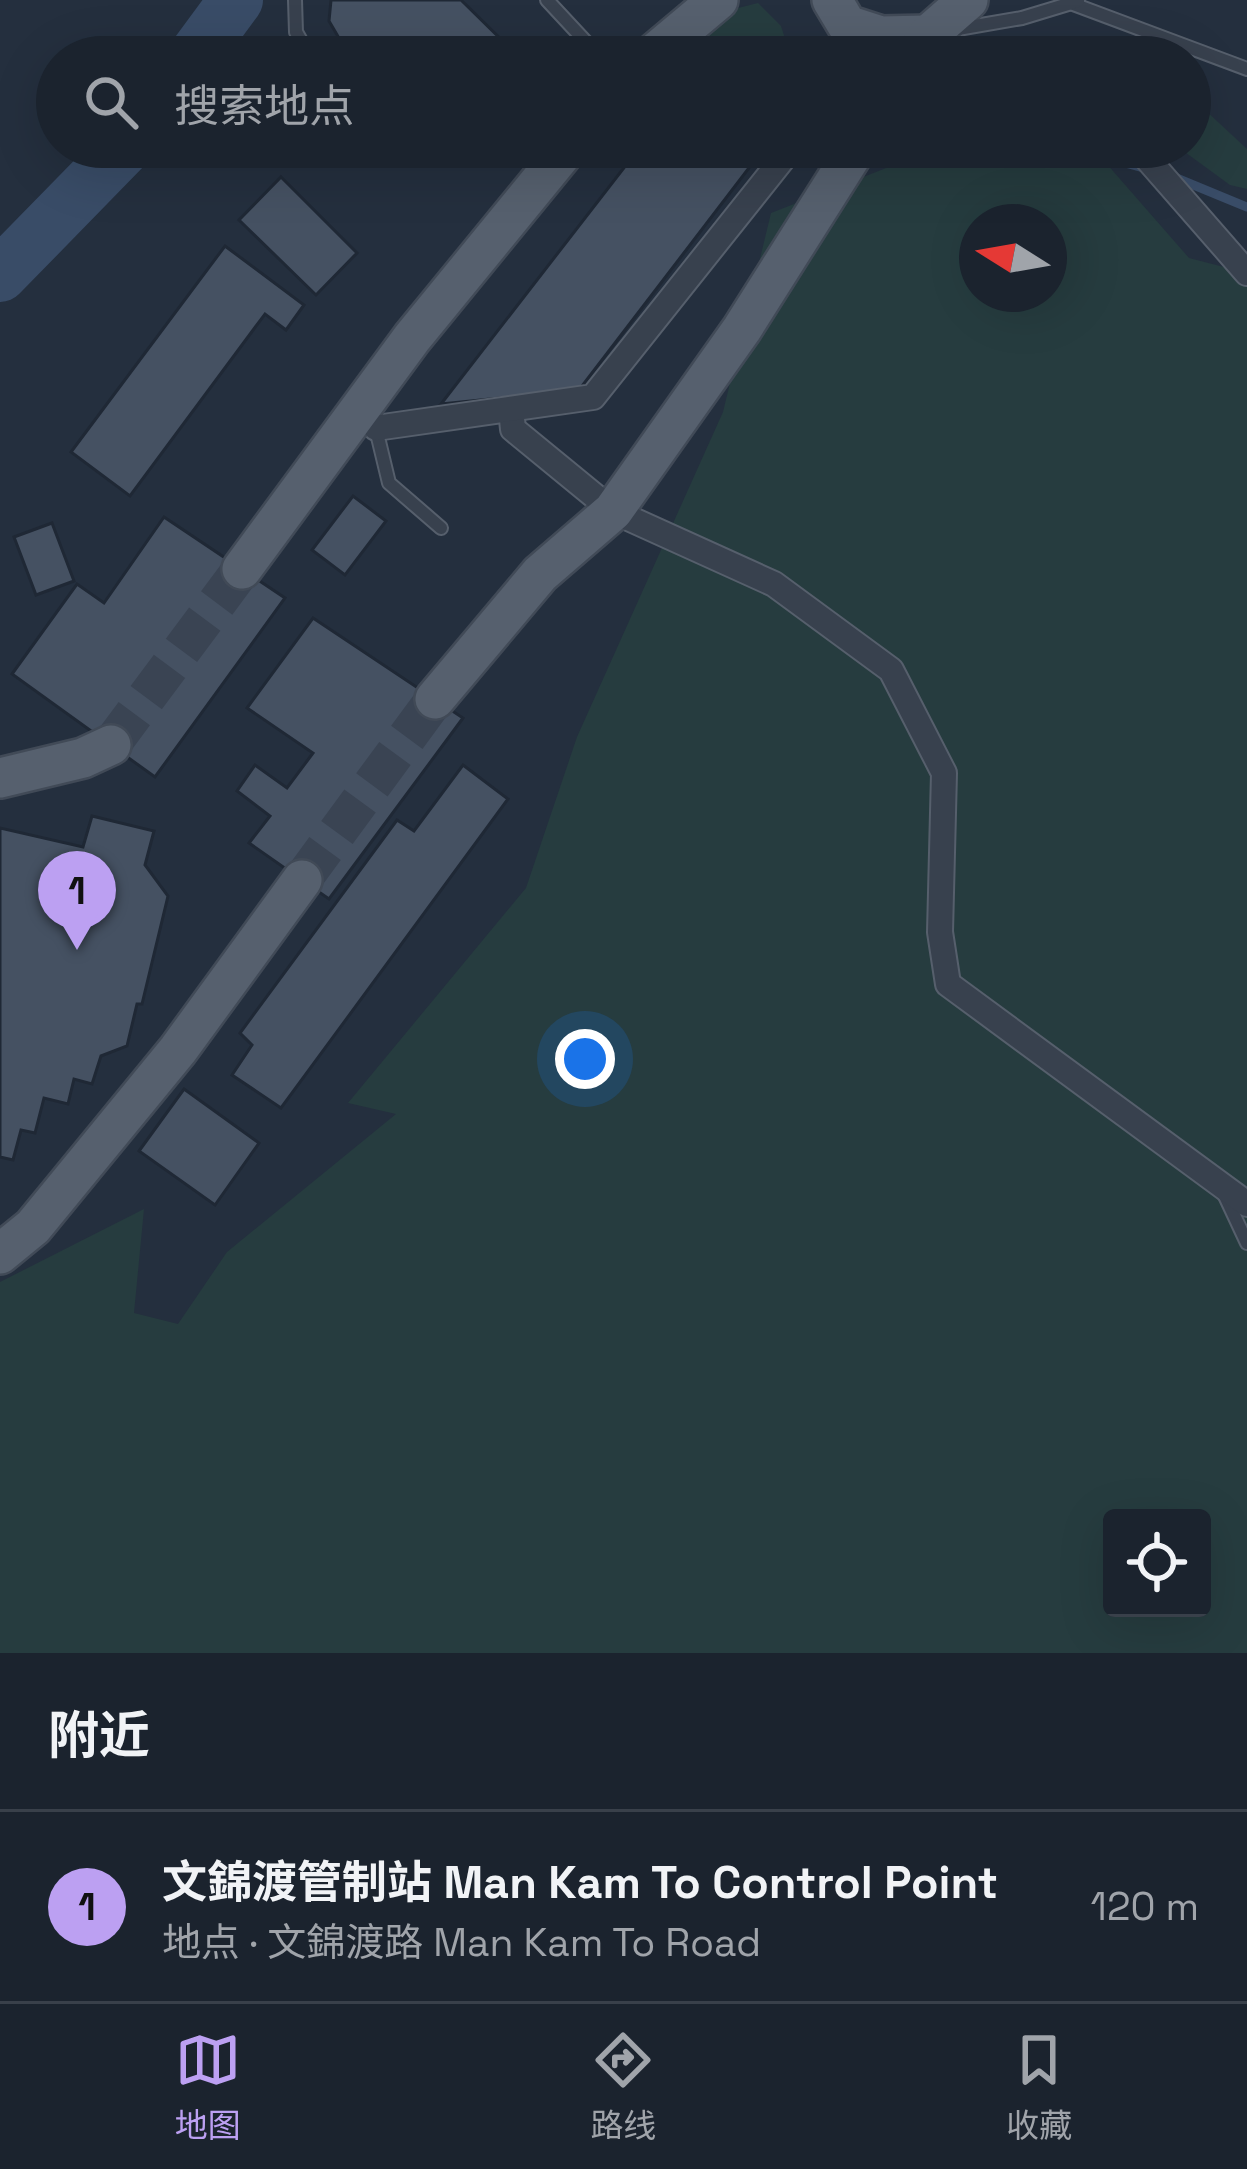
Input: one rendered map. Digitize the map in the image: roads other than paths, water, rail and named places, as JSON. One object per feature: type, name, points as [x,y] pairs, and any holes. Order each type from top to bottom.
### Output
[{"type":"main road","points":[[675,36],[718,0]]},
{"type":"main road","points":[[832,0],[853,36]]},
{"type":"main road","points":[[931,36],[968,0]]},
{"type":"main road","points":[[242,569],[373,412],[553,168]]},
{"type":"main road","points":[[435,699],[540,574],[613,512],[742,329],[844,168]]},
{"type":"main road","points":[[0,778],[83,758],[111,745]]},
{"type":"main road","points":[[0,1254],[33,1227],[178,1050],[302,880]]},
{"type":"street","points":[[373,412],[511,409],[593,397],[775,168]]},
{"type":"street","points":[[1155,168],[1247,273]]},
{"type":"street","points":[[511,409],[513,429],[613,512],[774,584],[891,670],[944,773],[940,932],[947,984],[1247,1204]]},
{"type":"lane","points":[[295,0],[298,36]]},
{"type":"lane","points":[[547,0],[580,36]]},
{"type":"lane","points":[[956,36],[1076,2],[1163,36]]},
{"type":"lane","points":[[1211,55],[1247,69]]},
{"type":"lane","points":[[373,412],[389,482],[441,528]]},
{"type":"lane","points":[[1220,1184],[1247,1243]]},
{"type":"waterway","points":[[209,36],[236,0]]},
{"type":"waterway","points":[[0,275],[104,168]]},
{"type":"waterway","points":[[1174,177],[1247,207]]},
{"type":"tunnel","points":[[111,745],[242,569]]},
{"type":"tunnel","points":[[302,880],[435,699]]},
{"type":"place","name":"文錦渡管制站 Man Kam To Control Point","points":[[77,950]]}]
